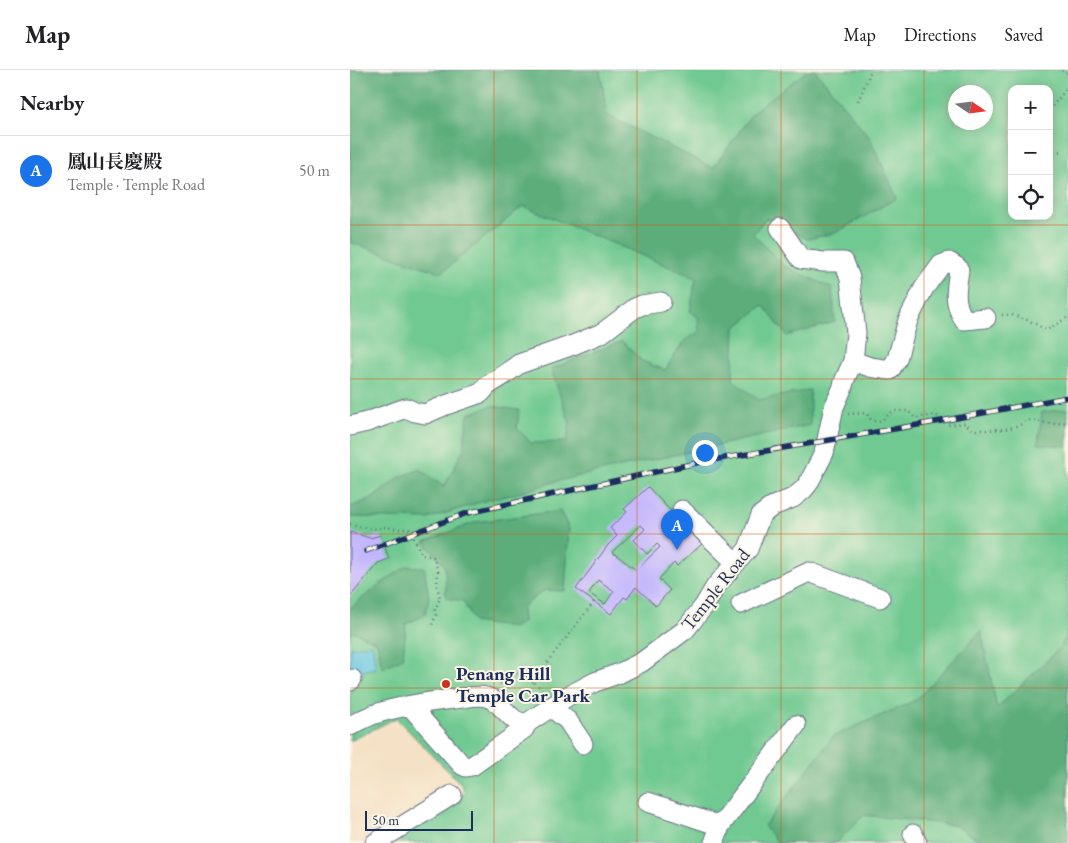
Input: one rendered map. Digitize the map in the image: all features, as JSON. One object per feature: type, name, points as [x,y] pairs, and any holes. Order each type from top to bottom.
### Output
[{"type":"street","name":"Temple Road","points":[[410,706],[462,765],[466,767],[472,766],[524,729],[527,723],[551,707],[595,682],[620,673],[642,662],[685,630],[704,606],[716,586],[748,549],[761,515],[773,506],[792,498],[808,484],[824,453],[834,408],[853,361],[856,333],[850,278],[844,262],[801,259],[780,228]]},
{"type":"street","points":[[853,361],[870,367],[890,370],[896,359],[908,320],[924,288],[941,265],[949,262],[960,270],[955,296],[964,320],[986,318]]},
{"type":"street","points":[[350,426],[402,409],[410,409],[425,414],[482,393],[488,385],[519,364],[602,333],[642,304],[661,302]]},
{"type":"street","points":[[682,510],[736,563]]},
{"type":"street","points":[[741,604],[809,572],[880,598]]},
{"type":"street","points":[[350,726],[374,714],[410,706],[482,696],[492,699],[515,720],[527,723]]},
{"type":"street","points":[[551,707],[568,721],[583,744]]},
{"type":"street","points":[[648,802],[717,835],[796,725]]},
{"type":"street","points":[[375,843],[452,795]]},
{"type":"path","points":[[858,101],[873,70]]},
{"type":"path","points":[[1062,70],[1068,73]]},
{"type":"path","points":[[1053,105],[1068,88]]},
{"type":"path","points":[[1053,152],[1062,151]]},
{"type":"path","points":[[986,318],[1010,314],[1047,330],[1068,317]]},
{"type":"path","points":[[831,421],[835,417],[844,414],[866,413],[872,421],[881,421],[893,411],[908,411],[915,418],[936,415],[948,425],[965,423],[973,430],[995,430],[1021,426],[1029,420],[1053,424],[1068,422]]},
{"type":"path","points":[[350,524],[378,529],[384,527],[409,529],[422,555],[433,557],[438,571],[437,586],[440,598],[432,625]]},
{"type":"path","points":[[532,682],[594,602]]},
{"type":"path","points":[[488,697],[495,688],[514,674],[520,674],[540,687]]},
{"type":"green space","points":[[350,70],[1068,70],[1068,843],[382,843],[465,793],[460,783],[396,718],[350,741]]},
{"type":"green space","points":[[350,70],[600,70],[607,115],[713,168],[754,111],[808,70],[815,70],[870,138],[897,198],[835,233],[807,239],[766,218],[753,234],[784,266],[832,288],[835,322],[787,336],[763,305],[735,328],[733,380],[759,400],[810,390],[810,425],[557,481],[515,494],[487,500],[428,519],[350,517],[350,505],[353,506],[373,498],[398,478],[420,469],[444,487],[463,450],[468,414],[492,406],[519,410],[517,428],[531,443],[566,442],[570,424],[551,369],[622,341],[642,361],[665,370],[685,340],[699,332],[698,317],[690,311],[696,278],[523,206],[441,273],[350,242]]},
{"type":"green space","points":[[1068,409],[1068,446],[1038,444],[1042,412]]},
{"type":"green space","points":[[560,511],[569,529],[565,591],[545,590],[522,607],[523,622],[513,628],[474,622],[463,601],[446,598],[445,566],[424,542],[476,522]]},
{"type":"green space","points":[[407,566],[424,567],[429,597],[425,615],[406,624],[403,658],[382,668],[377,642],[354,632],[350,634],[350,608]]},
{"type":"green space","points":[[1068,629],[1068,843],[985,843],[954,825],[864,815],[836,843],[778,843],[764,826],[834,736],[916,700],[981,631],[997,708],[1062,646]]},
{"type":"water","points":[[372,644],[376,668],[350,674],[350,648]]},
{"type":"building","points":[[648,487],[702,544],[677,566],[674,563],[659,579],[670,590],[656,606],[636,587],[627,599],[624,597],[611,614],[576,589],[608,545],[617,536],[610,528],[627,512],[624,509]],"holes":[[[641,525],[645,529],[634,540],[647,554],[657,544],[660,547],[636,570],[612,552]],[[598,580],[614,591],[605,604],[589,593]]]},
{"type":"building","points":[[350,532],[370,538],[381,535],[389,559],[378,563],[350,597]]},
{"type":"railway","points":[[366,551],[467,513],[701,462],[1068,397]]},
{"type":"place","name":"鳳山長慶殿","points":[[677,550]]},
{"type":"place","name":"Penang Hill Temple Car Park","points":[[446,684]]}]
